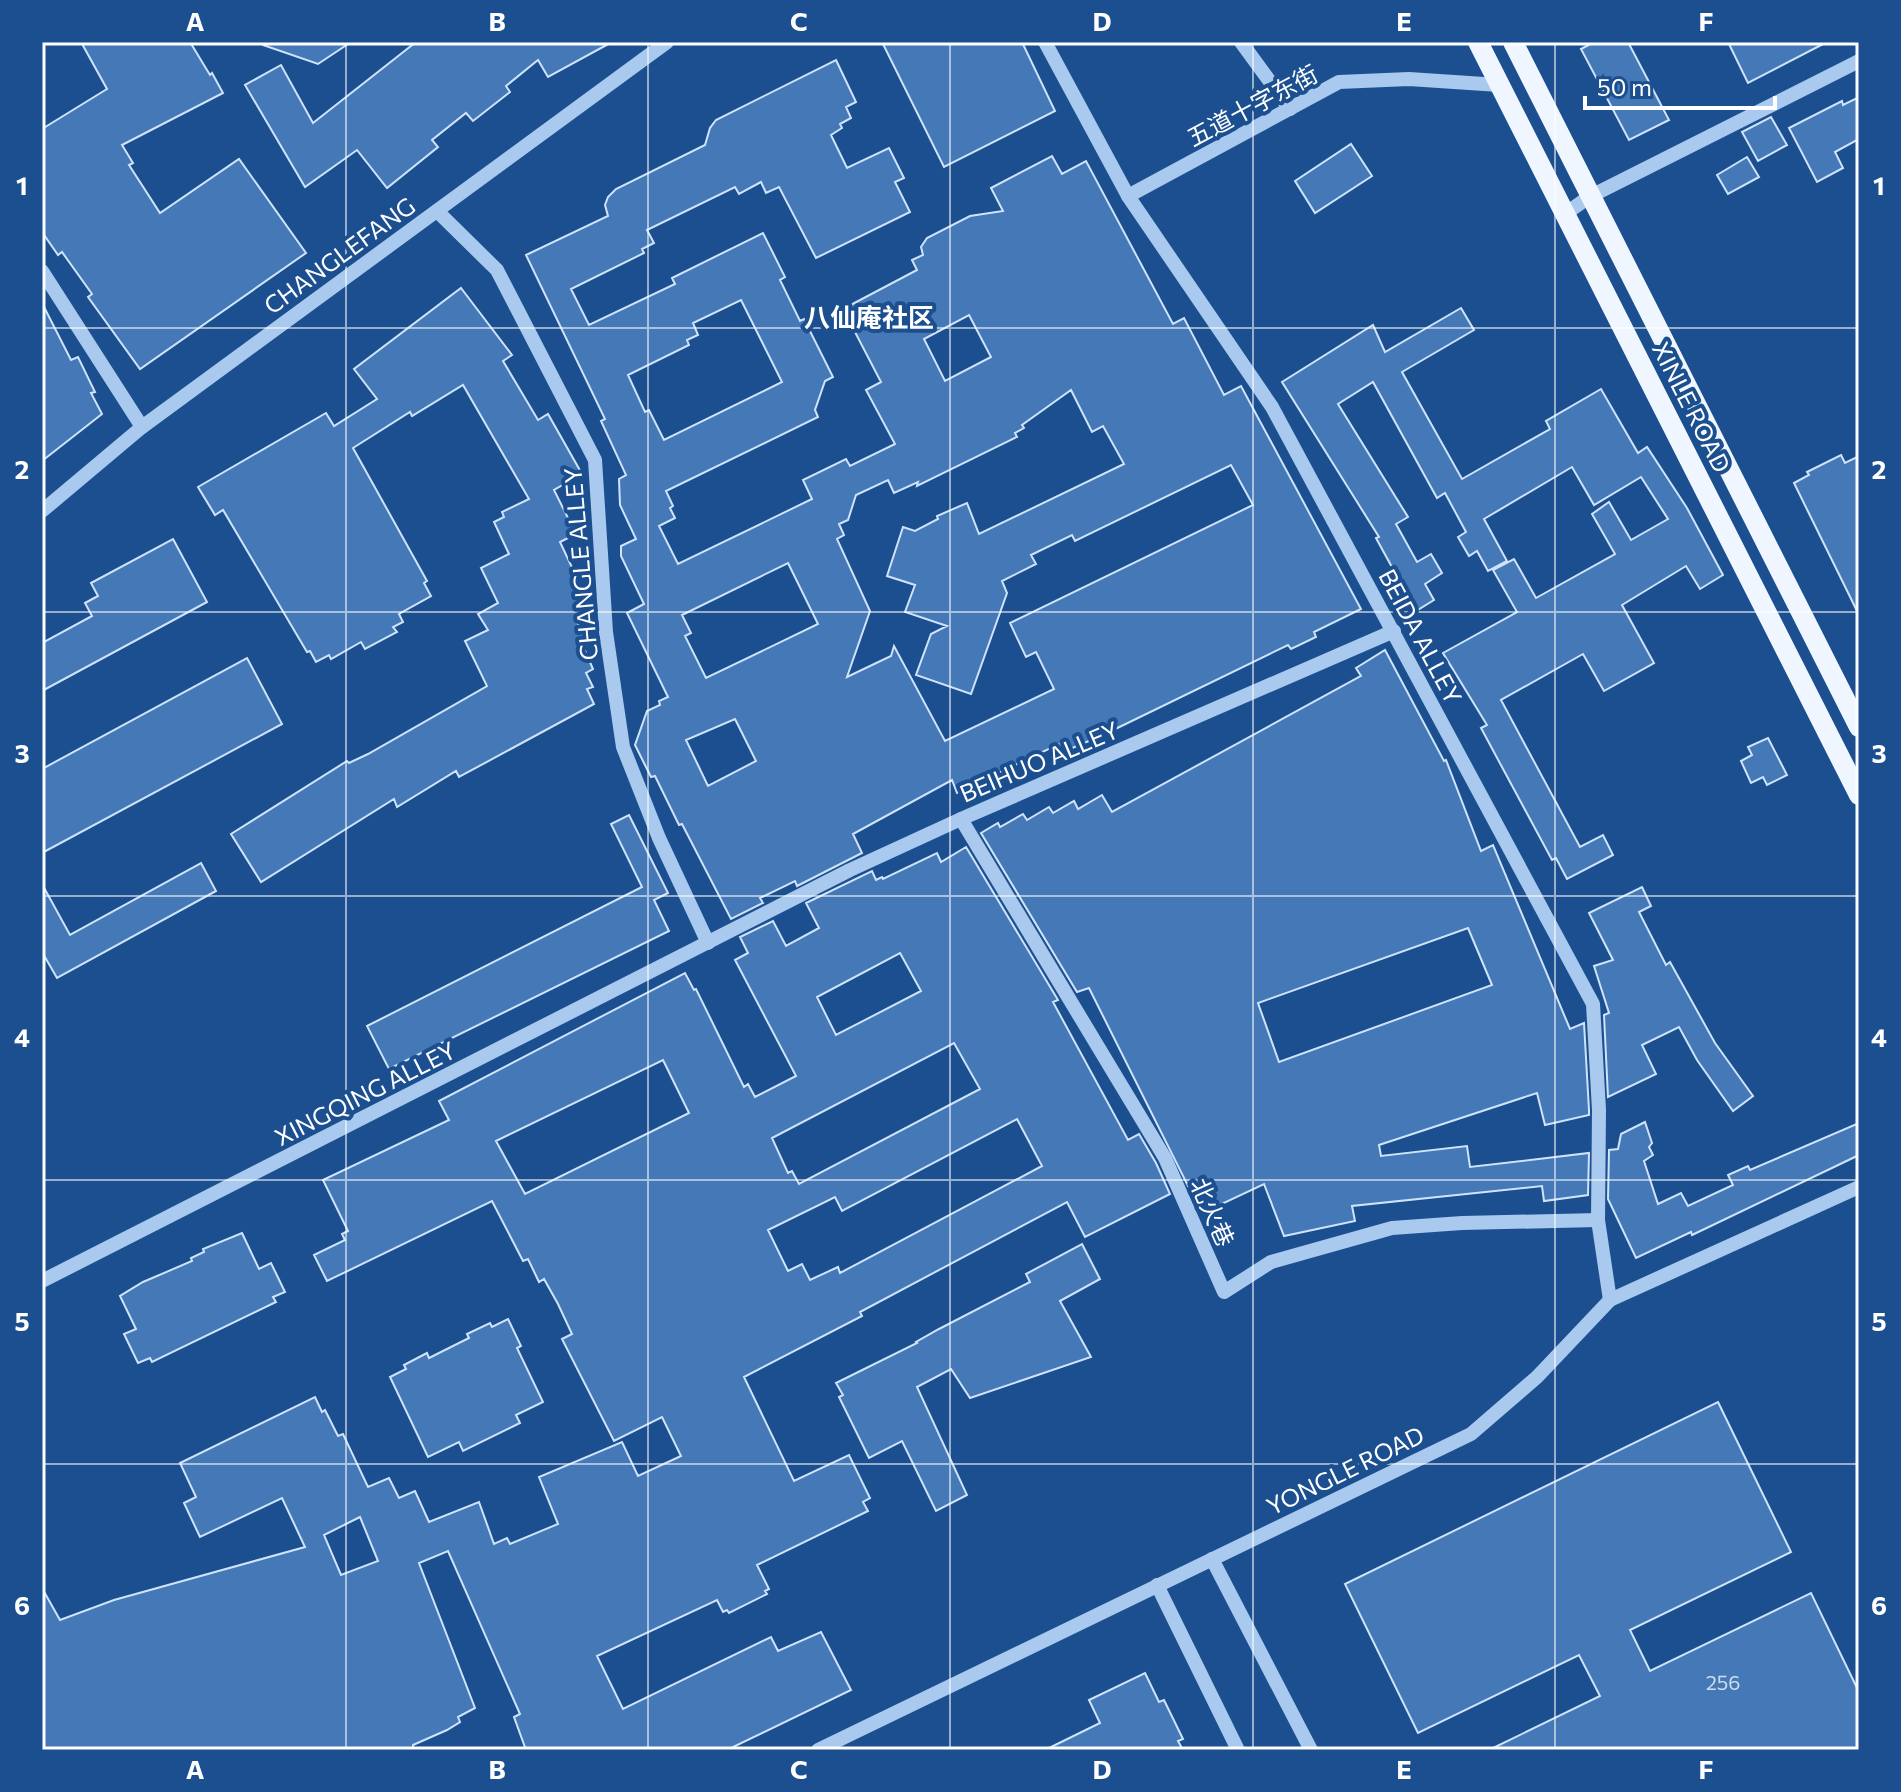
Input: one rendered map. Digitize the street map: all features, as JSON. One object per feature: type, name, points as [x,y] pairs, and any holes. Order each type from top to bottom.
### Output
[{"type":"main road","name":"XINLE ROAD","points":[[1478,42],[1859,795]]},
{"type":"main road","name":"XINLE ROAD","points":[[1513,42],[1859,727]]},
{"type":"street","name":"CHANGLEFANG","points":[[42,511],[142,427],[667,42]]},
{"type":"street","name":"BEIDA ALLEY","points":[[1045,42],[1128,196],[1272,407],[1593,1004],[1599,1110],[1598,1220],[1610,1300]]},
{"type":"street","points":[[1241,42],[1290,109]]},
{"type":"street","points":[[1565,214],[1589,197],[1859,61]]},
{"type":"street","name":"五道十字东街","points":[[1128,196],[1339,82],[1409,79],[1499,85]]},
{"type":"street","name":"CHANGLE ALLEY","points":[[437,211],[497,270],[595,460],[606,632],[623,747],[659,838],[708,943]]},
{"type":"street","points":[[42,271],[142,427]]},
{"type":"street","name":"BEIHUO ALLEY","points":[[708,943],[850,870],[961,819],[1394,631]]},
{"type":"street","name":"北火巷","points":[[961,819],[1165,1158],[1224,1292],[1271,1262],[1392,1228],[1598,1220]]},
{"type":"street","name":"XINGQING ALLEY","points":[[42,1281],[708,943]]},
{"type":"street","name":"YONGLE ROAD","points":[[818,1750],[1471,1434],[1537,1377],[1610,1300],[1859,1187]]},
{"type":"street","points":[[1212,1559],[1311,1750]]},
{"type":"street","points":[[1157,1585],[1238,1750]]},
{"type":"building","points":[[81,42],[190,42],[223,93],[122,145],[133,163],[129,165],[160,213],[239,159],[306,253],[140,369],[88,297],[92,294],[62,252],[58,255],[42,232],[42,129],[107,89]]},
{"type":"building","points":[[263,42],[351,42],[318,64],[263,45]]},
{"type":"building","points":[[416,42],[612,42],[548,77],[538,60],[506,86],[510,92],[473,121],[466,113],[432,140],[438,147],[387,188],[357,150],[305,187],[245,85],[281,65],[313,123]]},
{"type":"building","points":[[882,42],[1022,42],[1055,111],[944,167]]},
{"type":"building","points":[[1594,42],[1628,42],[1669,120],[1629,140],[1581,49]]},
{"type":"building","points":[[1728,42],[1827,42],[1748,83]]},
{"type":"building","points":[[836,60],[856,102],[846,107],[851,118],[840,124],[842,128],[831,135],[847,168],[889,148],[904,178],[895,182],[910,212],[816,258],[779,187],[766,193],[761,182],[739,194],[735,187],[647,230],[654,243],[642,249],[644,253],[571,289],[589,325],[675,284],[672,278],[763,233],[785,277],[780,280],[833,377],[825,381],[815,410],[818,417],[666,491],[675,518],[659,526],[678,564],[812,499],[803,480],[846,459],[850,466],[895,444],[866,390],[881,382],[843,309],[917,270],[912,260],[923,255],[921,247],[927,238],[970,216],[1003,211],[991,188],[1052,156],[1062,174],[1086,161],[1173,324],[1184,318],[1224,395],[1241,386],[1361,609],[1314,632],[1316,637],[1291,649],[1288,645],[1063,752],[1059,744],[957,793],[952,780],[853,834],[862,853],[797,886],[795,881],[760,898],[763,903],[731,919],[682,824],[679,825],[655,776],[651,777],[635,745],[647,711],[668,697],[627,613],[644,604],[621,556],[621,546],[636,539],[620,505],[619,479],[626,475],[601,421],[605,419],[526,255],[608,216],[605,205],[616,189],[705,145],[716,120]],"holes":[[[741,300],[782,382],[664,440],[649,410],[645,412],[628,375],[689,345],[687,340],[698,335],[693,323]],[[969,315],[991,357],[945,381],[924,339]],[[1071,390],[1092,432],[1103,426],[1124,464],[979,534],[967,503],[937,516],[938,519],[915,531],[903,527],[887,576],[915,585],[905,612],[947,626],[931,634],[916,675],[971,694],[1007,593],[1002,581],[1036,564],[1031,555],[1072,535],[1075,541],[1231,465],[1253,505],[1010,623],[1026,657],[1036,652],[1054,689],[945,741],[894,646],[891,656],[847,677],[870,611],[837,539],[844,535],[839,524],[848,520],[856,495],[888,480],[894,493],[918,482],[917,486],[1017,437],[1015,433],[1024,428],[1022,425]],[[788,563],[818,624],[706,678],[685,636],[691,633],[682,615]],[[735,719],[756,761],[708,786],[686,740]]]},
{"type":"building","points":[[1859,97],[1859,139],[1835,152],[1843,168],[1817,182],[1789,128],[1842,101],[1843,105]]},
{"type":"building","points":[[1771,117],[1787,145],[1758,161],[1742,132]]},
{"type":"building","points":[[1351,144],[1372,176],[1315,213],[1295,181]]},
{"type":"building","points":[[1747,157],[1759,177],[1728,194],[1717,175]]},
{"type":"building","points":[[461,288],[512,355],[503,361],[538,420],[548,414],[582,474],[554,490],[576,534],[560,542],[577,578],[572,580],[573,587],[584,618],[577,622],[588,644],[583,646],[593,669],[586,673],[593,687],[587,689],[594,704],[459,777],[456,771],[397,807],[394,799],[261,882],[231,834],[347,761],[349,763],[368,754],[487,686],[465,641],[488,630],[478,614],[498,603],[481,568],[509,554],[494,522],[504,517],[502,512],[529,499],[463,385],[412,416],[410,412],[353,448],[427,581],[424,583],[431,596],[399,614],[403,622],[393,627],[397,632],[365,649],[361,642],[331,659],[329,655],[316,662],[310,651],[307,652],[223,510],[215,515],[198,487],[326,413],[334,426],[377,399],[354,369]]},
{"type":"building","points":[[42,303],[71,360],[78,357],[102,414],[42,461]]},
{"type":"building","points":[[1461,308],[1474,330],[1402,372],[1462,479],[1550,429],[1546,421],[1601,389],[1638,453],[1647,447],[1687,508],[1723,575],[1700,589],[1686,566],[1622,605],[1654,663],[1604,691],[1583,654],[1501,700],[1580,847],[1603,835],[1613,855],[1567,879],[1556,858],[1552,860],[1481,728],[1487,725],[1443,653],[1517,612],[1493,570],[1514,559],[1536,598],[1615,554],[1592,514],[1609,502],[1631,540],[1668,519],[1641,477],[1594,505],[1572,467],[1484,519],[1507,561],[1488,571],[1477,551],[1469,556],[1458,537],[1466,532],[1445,493],[1437,498],[1373,382],[1338,404],[1408,517],[1396,524],[1417,562],[1431,554],[1442,573],[1425,584],[1434,600],[1416,611],[1376,538],[1379,537],[1282,382],[1373,325],[1385,352]]},
{"type":"building","points":[[1841,455],[1845,463],[1859,456],[1859,615],[1794,483],[1809,475],[1807,472]]},
{"type":"building","points":[[173,539],[207,602],[42,691],[42,643],[92,616],[85,603],[98,596],[91,583]]},
{"type":"building","points":[[1385,650],[1446,760],[1481,851],[1493,845],[1570,1029],[1584,1023],[1589,1110],[1589,1115],[1545,1125],[1537,1093],[1379,1145],[1381,1156],[1467,1146],[1470,1167],[1589,1153],[1588,1195],[1544,1201],[1542,1186],[1352,1206],[1355,1221],[1284,1236],[1264,1184],[1207,1211],[1192,1184],[1188,1186],[1089,988],[1077,992],[981,833],[1023,814],[1027,820],[1049,807],[1053,813],[1074,801],[1078,809],[1102,795],[1112,812],[1361,676],[1356,668]],"holes":[[[1468,928],[1492,985],[1279,1062],[1258,1003]]]},
{"type":"building","points":[[247,658],[282,724],[42,853],[42,769]]},
{"type":"building","points":[[1768,738],[1787,775],[1767,785],[1763,777],[1751,783],[1741,761],[1752,755],[1748,747]]},
{"type":"building","points":[[629,815],[668,893],[654,900],[669,931],[389,1069],[367,1026],[642,887],[611,824]]},
{"type":"building","points":[[966,847],[1058,1000],[1053,1002],[1128,1140],[1139,1134],[1170,1194],[1085,1237],[1067,1202],[860,1312],[862,1316],[744,1377],[794,1481],[849,1455],[870,1498],[863,1502],[868,1511],[757,1565],[769,1589],[765,1591],[767,1594],[729,1613],[727,1610],[723,1612],[717,1600],[597,1656],[623,1709],[771,1637],[778,1651],[821,1632],[851,1690],[727,1750],[526,1750],[514,1717],[520,1714],[448,1551],[419,1563],[475,1708],[458,1717],[460,1722],[447,1730],[413,1745],[413,1750],[42,1750],[42,1588],[60,1620],[114,1600],[305,1547],[282,1498],[200,1537],[184,1503],[196,1497],[180,1463],[315,1397],[338,1436],[343,1434],[368,1487],[389,1478],[399,1498],[415,1491],[429,1522],[479,1502],[494,1544],[507,1538],[510,1544],[558,1524],[539,1477],[622,1442],[638,1476],[681,1456],[662,1417],[614,1441],[562,1339],[572,1334],[558,1304],[544,1279],[539,1282],[528,1259],[523,1261],[492,1201],[327,1281],[314,1255],[345,1240],[342,1234],[348,1231],[323,1180],[449,1120],[439,1101],[685,973],[696,989],[744,1087],[748,1084],[755,1097],[796,1076],[735,960],[748,953],[740,937],[773,921],[786,946],[819,928],[806,903],[872,871],[876,880],[883,879],[937,853],[941,862]],"holes":[[[900,953],[921,991],[836,1035],[817,997]],[[954,1043],[980,1089],[799,1184],[792,1171],[788,1173],[772,1138]],[[663,1060],[689,1113],[525,1194],[496,1141]],[[1017,1119],[1042,1166],[840,1273],[838,1267],[810,1280],[802,1264],[788,1271],[768,1230],[835,1197],[842,1211]],[[360,1517],[378,1561],[341,1575],[324,1535]]]},
{"type":"building","points":[[201,863],[216,891],[57,978],[42,952],[42,884],[70,935]]},
{"type":"building","points":[[1642,887],[1651,906],[1639,912],[1666,965],[1670,962],[1715,1043],[1753,1096],[1733,1111],[1697,1060],[1679,1027],[1642,1045],[1656,1074],[1608,1097],[1604,1015],[1609,1013],[1594,966],[1613,960],[1589,913]]},
{"type":"building","points":[[1645,1122],[1653,1155],[1644,1161],[1658,1204],[1681,1193],[1688,1206],[1733,1185],[1728,1175],[1748,1166],[1750,1170],[1859,1123],[1859,1155],[1692,1235],[1691,1232],[1636,1258],[1608,1199],[1609,1150],[1618,1149],[1621,1134]]},
{"type":"building","points":[[242,1233],[259,1269],[271,1263],[285,1292],[273,1297],[276,1302],[152,1362],[150,1358],[138,1363],[124,1334],[136,1329],[120,1296],[143,1282],[192,1261],[191,1258],[204,1252],[203,1249]]},
{"type":"building","points":[[1082,1244],[1100,1279],[1060,1301],[1091,1357],[970,1398],[951,1369],[917,1387],[967,1495],[936,1511],[902,1441],[869,1458],[839,1397],[843,1395],[836,1383],[1030,1282],[1026,1274]]},
{"type":"building","points":[[508,1319],[521,1346],[517,1348],[543,1402],[516,1415],[520,1423],[463,1451],[459,1442],[428,1457],[390,1377],[406,1369],[404,1365],[427,1353],[429,1358],[469,1338],[467,1334],[490,1323],[492,1327]]},
{"type":"building","points":[[1718,1402],[1791,1552],[1630,1630],[1650,1671],[1811,1593],[1859,1692],[1859,1750],[1489,1750],[1600,1696],[1579,1655],[1418,1733],[1345,1584]]},
{"type":"building","points":[[1145,1673],[1159,1702],[1164,1700],[1183,1739],[1178,1741],[1183,1750],[1045,1750],[1100,1723],[1089,1700]]},
{"type":"district","name":"八仙庵社区","points":[[869,316]]}]
